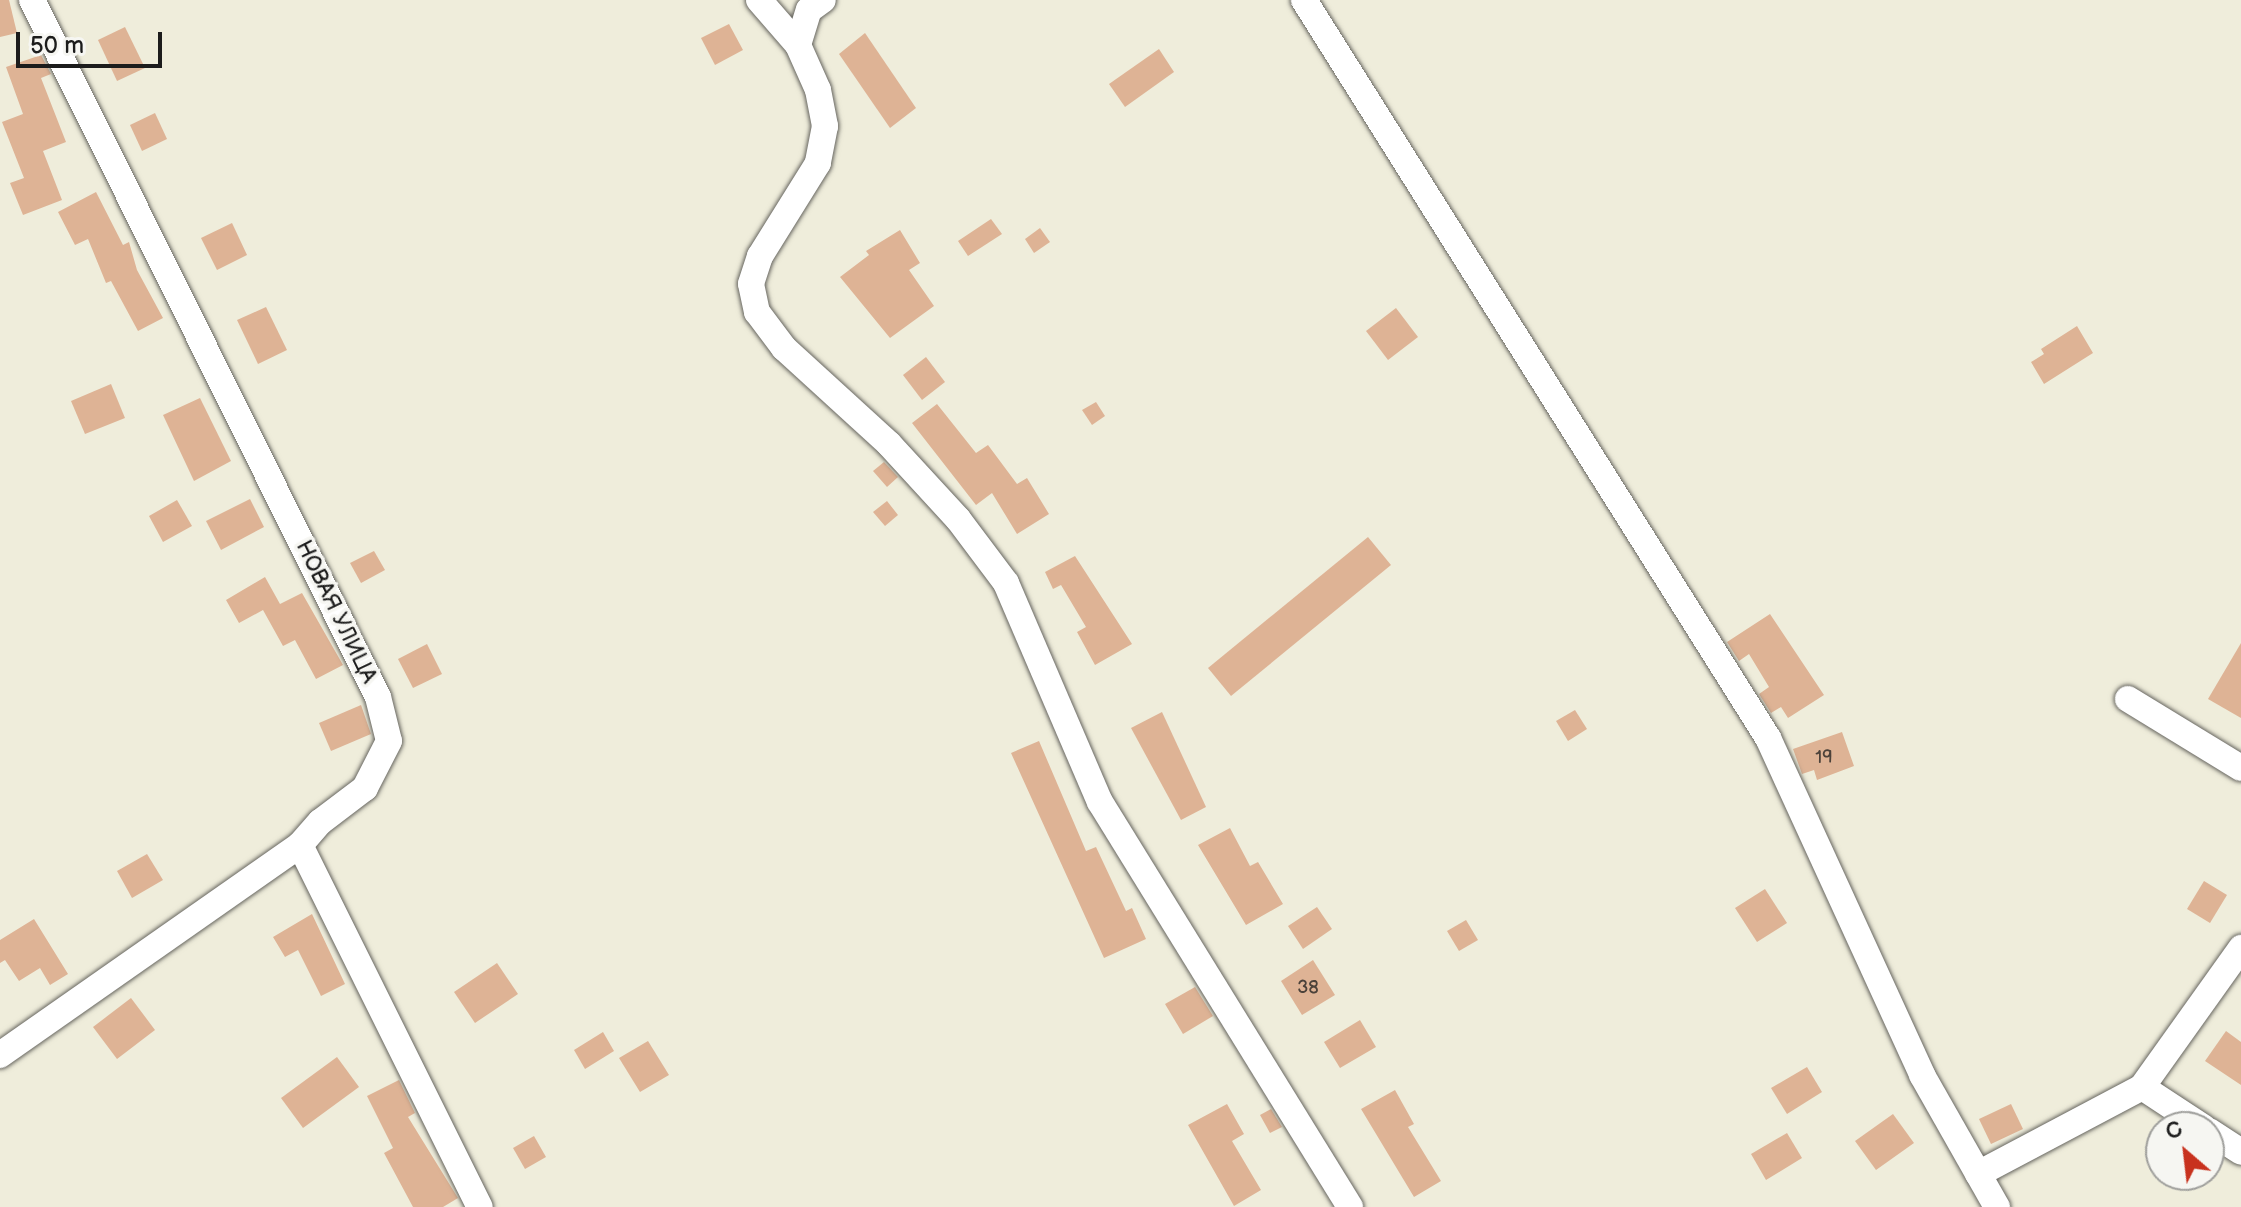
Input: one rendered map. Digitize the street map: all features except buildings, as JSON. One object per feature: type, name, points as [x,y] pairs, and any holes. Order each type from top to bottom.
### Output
[{"type":"street","name":"НОВАЯ УЛИЦА","points":[[0,1055],[300,845],[320,822],[365,788],[389,741],[378,697],[32,0]]},
{"type":"street","points":[[759,0],[798,45],[818,90],[825,126],[818,163],[760,256],[751,284],[757,312],[784,348],[889,444],[958,519],[1006,583],[1100,802],[1350,1207]]},
{"type":"street","points":[[798,45],[809,10],[823,0]]},
{"type":"street","points":[[1304,0],[1768,738],[1922,1075],[1997,1207]]},
{"type":"street","points":[[2128,699],[2241,768]]},
{"type":"street","points":[[300,845],[480,1207]]},
{"type":"street","points":[[1978,1174],[2142,1087],[2241,948]]},
{"type":"street","points":[[2142,1087],[2179,1111]]}]
